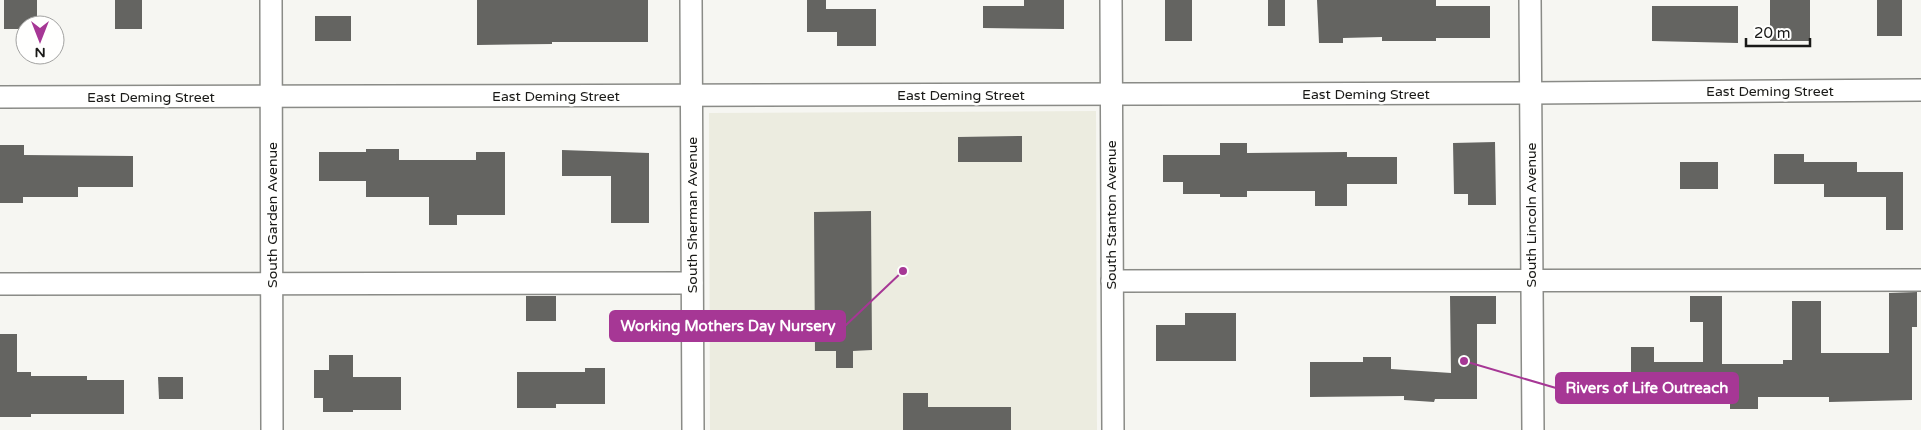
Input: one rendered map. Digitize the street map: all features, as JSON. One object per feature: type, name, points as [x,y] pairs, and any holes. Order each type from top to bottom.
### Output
[{"type":"street","name":"South Garden Avenue","points":[[271,0],[272,430]]},
{"type":"street","name":"South Sherman Avenue","points":[[691,0],[693,430]]},
{"type":"street","name":"South Stanton Avenue","points":[[1111,0],[1113,430]]},
{"type":"street","name":"South Lincoln Avenue","points":[[1530,0],[1532,430]]},
{"type":"street","name":"East Deming Street","points":[[0,98],[1921,90]]},
{"type":"street","points":[[1112,281],[1921,280]]},
{"type":"street","points":[[0,284],[692,283]]},
{"type":"shaded area","points":[[1096,111],[1097,430],[710,430],[709,113]]},
{"type":"building","points":[[4,0],[37,0],[37,15],[15,15],[15,29],[4,29]]},
{"type":"building","points":[[115,0],[142,0],[142,29],[115,29]]},
{"type":"building","points":[[477,0],[648,0],[648,42],[552,42],[552,44],[477,45]]},
{"type":"building","points":[[807,0],[826,0],[826,9],[876,9],[876,46],[837,46],[837,32],[807,32]]},
{"type":"building","points":[[1024,0],[1064,0],[1064,29],[983,28],[983,6],[1024,6]]},
{"type":"building","points":[[1165,0],[1192,0],[1192,41],[1165,41]]},
{"type":"building","points":[[1268,0],[1285,0],[1285,26],[1268,26]]},
{"type":"building","points":[[1317,0],[1436,0],[1436,6],[1490,6],[1490,38],[1382,41],[1382,37],[1343,38],[1343,43],[1319,43]]},
{"type":"building","points":[[1770,0],[1810,0],[1810,41],[1770,41]]},
{"type":"building","points":[[1877,0],[1902,0],[1902,36],[1877,36]]},
{"type":"building","points":[[1652,6],[1738,6],[1738,43],[1652,41]]},
{"type":"building","points":[[315,16],[351,16],[351,41],[315,41]]},
{"type":"building","points":[[1022,136],[1022,162],[958,162],[958,137]]},
{"type":"building","points":[[1495,142],[1496,205],[1468,205],[1468,194],[1454,194],[1453,143]]},
{"type":"building","points":[[1220,143],[1247,143],[1247,153],[1347,152],[1347,157],[1397,157],[1397,184],[1347,184],[1347,206],[1315,206],[1315,191],[1247,191],[1247,197],[1220,197],[1220,194],[1183,194],[1183,182],[1163,182],[1163,155],[1220,155]]},
{"type":"building","points":[[0,145],[24,145],[24,155],[133,156],[133,187],[78,187],[78,197],[23,197],[23,203],[0,203]]},
{"type":"building","points":[[366,149],[399,149],[399,160],[476,160],[476,152],[505,152],[505,215],[457,215],[457,225],[429,225],[429,197],[366,197],[366,181],[319,181],[319,152],[366,152]]},
{"type":"building","points":[[562,150],[649,153],[649,223],[611,223],[611,176],[562,176]]},
{"type":"building","points":[[1774,154],[1804,154],[1804,162],[1857,162],[1857,172],[1903,172],[1903,230],[1886,230],[1886,197],[1824,197],[1824,184],[1774,184]]},
{"type":"building","points":[[1680,162],[1718,162],[1718,189],[1680,189]]},
{"type":"building","points":[[871,211],[872,350],[853,351],[853,368],[836,368],[836,351],[815,351],[814,212]]},
{"type":"building","points":[[1917,292],[1917,327],[1912,327],[1912,400],[1829,402],[1829,397],[1758,397],[1758,409],[1730,409],[1730,404],[1631,402],[1631,347],[1654,347],[1654,362],[1703,362],[1703,322],[1690,322],[1690,296],[1722,296],[1722,364],[1783,364],[1783,360],[1792,360],[1792,301],[1821,301],[1821,353],[1889,353],[1889,293]]},
{"type":"building","points":[[526,296],[556,296],[556,321],[526,321]]},
{"type":"building","points":[[1450,296],[1496,296],[1496,324],[1477,324],[1477,399],[1435,399],[1434,402],[1404,400],[1404,396],[1310,397],[1310,362],[1363,362],[1363,357],[1391,357],[1391,369],[1451,373]]},
{"type":"building","points":[[1185,313],[1236,313],[1236,361],[1156,361],[1156,325],[1185,325]]},
{"type":"building","points":[[0,334],[17,334],[17,372],[31,372],[31,376],[87,376],[87,380],[124,380],[124,414],[31,414],[31,417],[0,417]]},
{"type":"building","points":[[329,355],[353,355],[353,377],[401,377],[401,410],[323,412],[323,398],[314,398],[314,370],[329,370]]},
{"type":"building","points":[[585,368],[605,368],[605,404],[556,404],[556,408],[517,408],[517,372],[585,372]]},
{"type":"building","points":[[158,377],[183,377],[183,399],[159,399]]},
{"type":"building","points":[[903,393],[928,393],[928,407],[1011,407],[1011,430],[903,430]]},
{"type":"place","name":"Working Mothers Day Nursery","points":[[903,271]]},
{"type":"place","name":"Rivers of Life Outreach","points":[[1464,361]]}]
